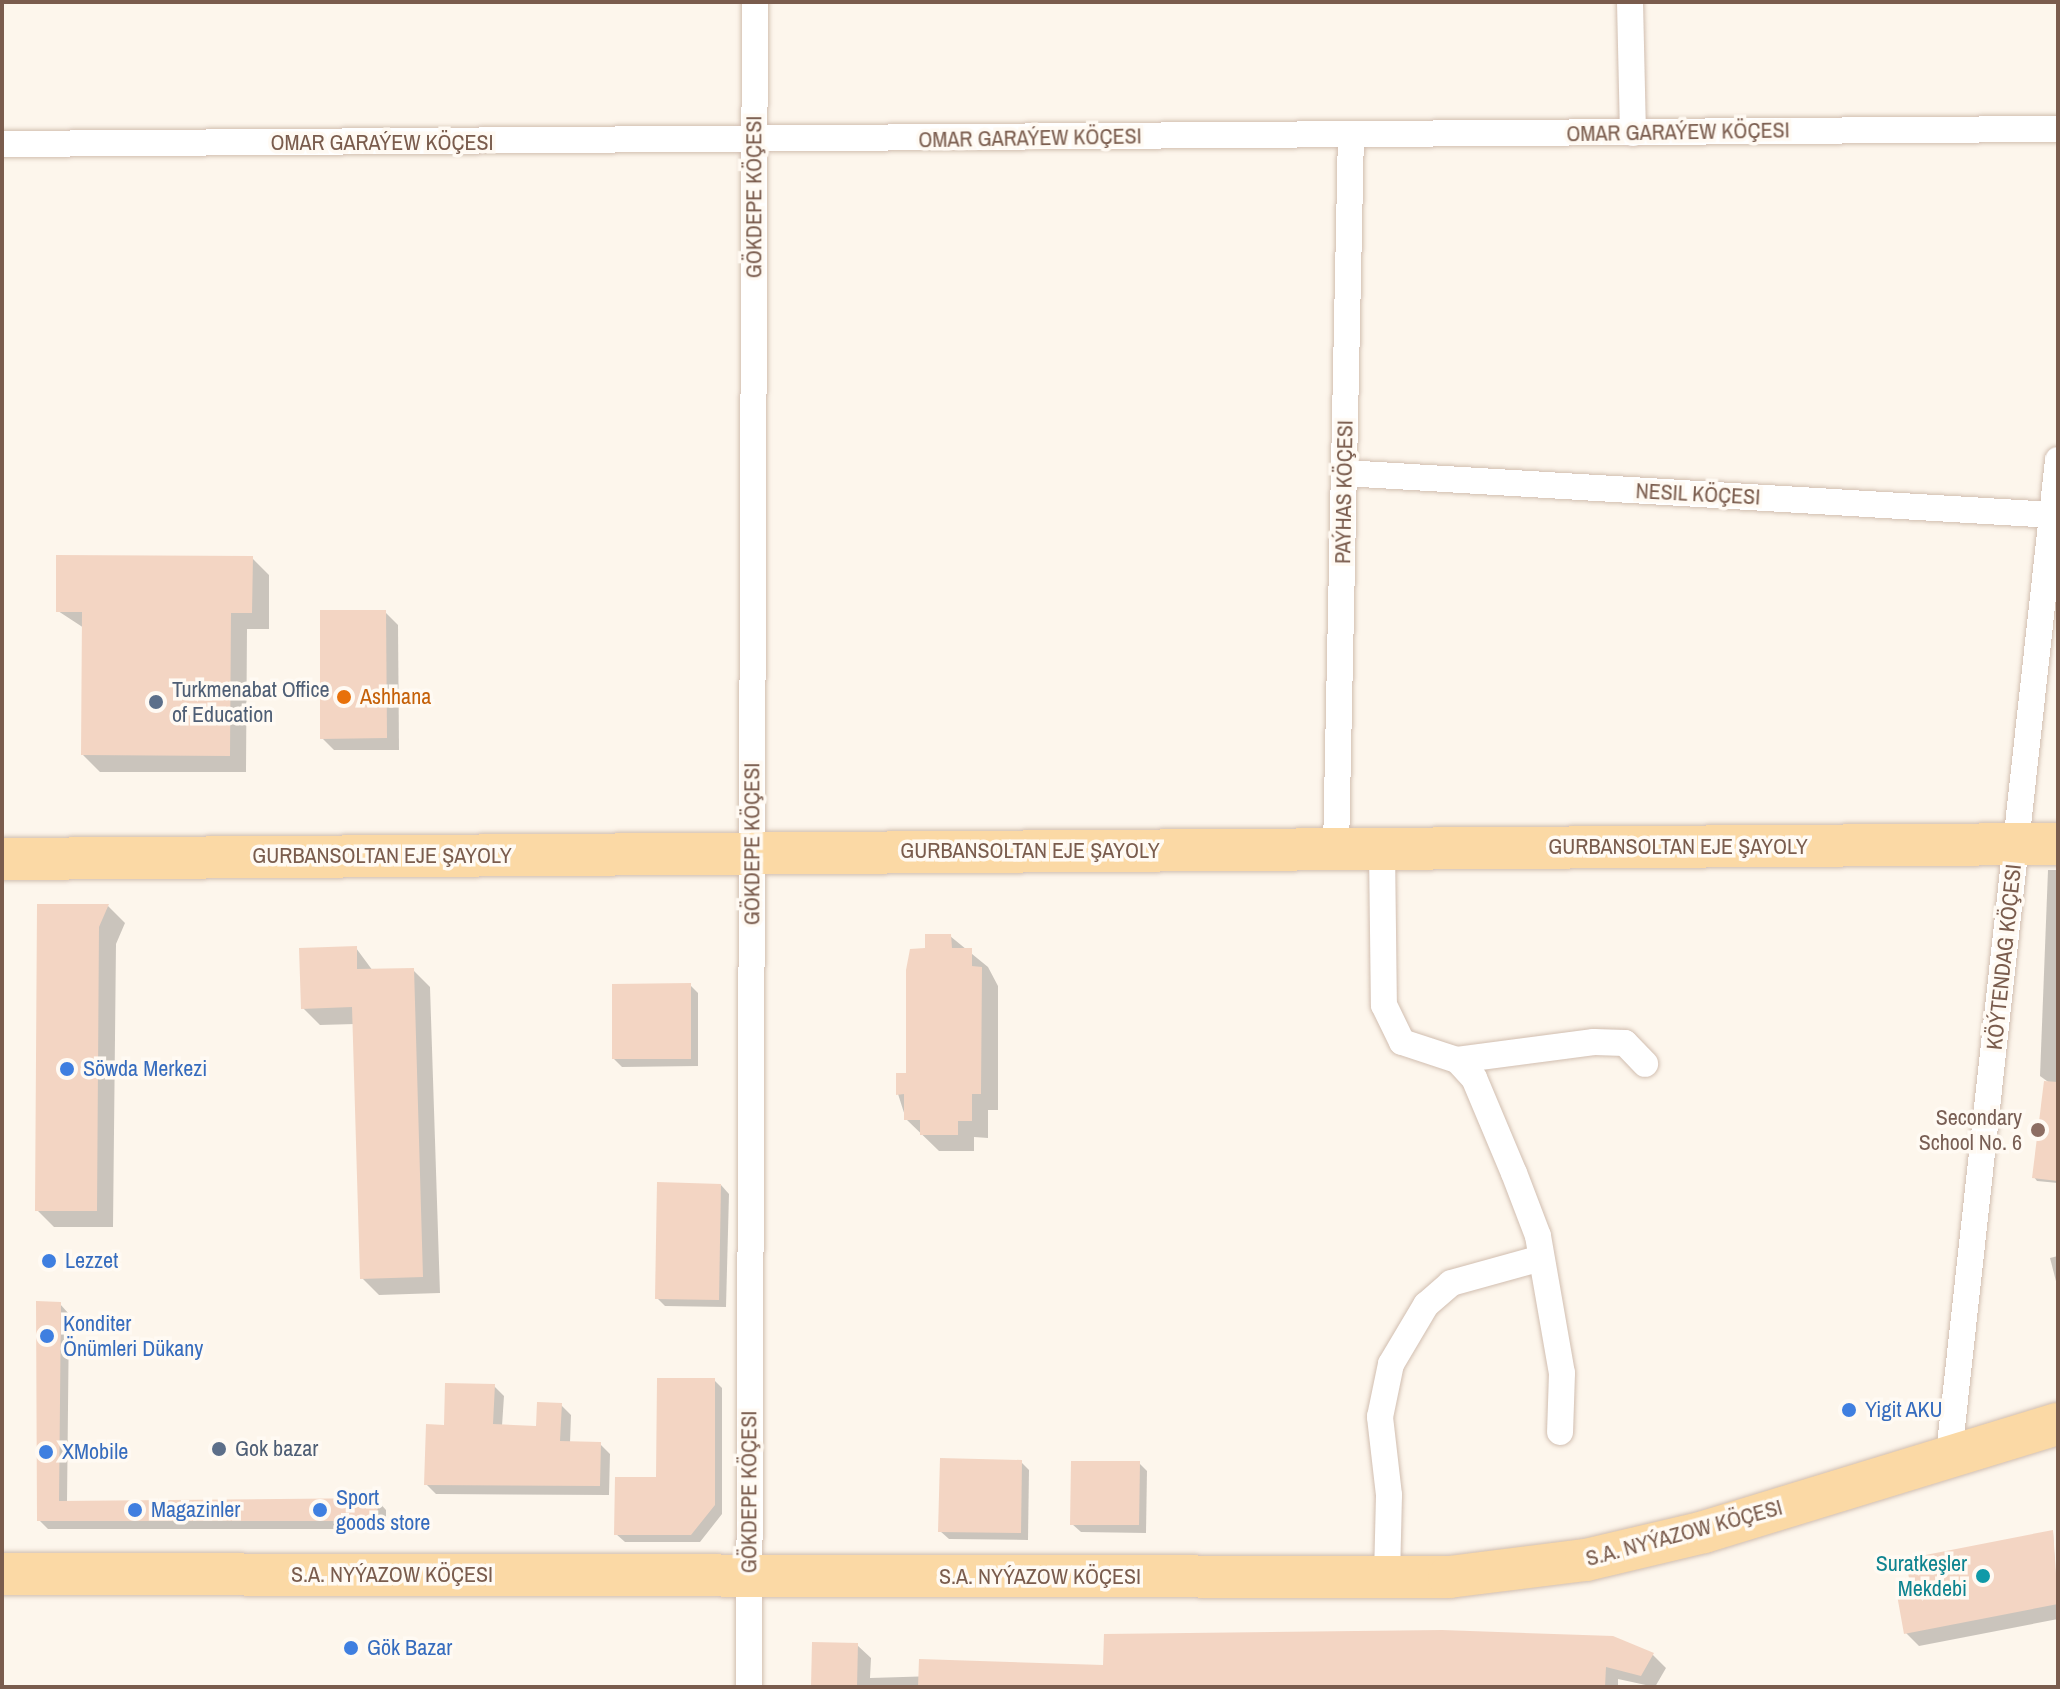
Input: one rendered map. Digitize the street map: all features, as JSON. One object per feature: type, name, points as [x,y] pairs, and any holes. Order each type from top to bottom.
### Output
[{"type":"main road","name":"GURBANSOLTAN EJE ŞAYOLY","points":[[2,859],[2058,844]]},
{"type":"main road","name":"S.A. NYÝAZOW KÖÇESI","points":[[2,1574],[1387,1577],[1586,1560],[1704,1532],[1949,1454],[2058,1424]]},
{"type":"street","name":"GÖKDEPE KÖÇESI","points":[[749,1687],[755,2]]},
{"type":"street","points":[[1630,2],[1633,133]]},
{"type":"street","name":"OMAR GARAÝEW KÖÇESI","points":[[2,144],[755,141],[2058,129]]},
{"type":"street","name":"PAÝHAS KÖÇESI","points":[[1336,849],[1351,135]]},
{"type":"street","name":"KÖÝTENDAG KÖÇESI","points":[[1949,1454],[2058,460]]},
{"type":"street","name":"NESIL KÖÇESI","points":[[1344,473],[2052,515]]},
{"type":"street","points":[[1382,849],[1384,1005],[1391,1026],[1413,1049],[1457,1060],[1594,1042],[1625,1043],[1645,1064]]},
{"type":"street","points":[[1457,1060],[1474,1078],[1514,1173],[1541,1258],[1562,1373],[1560,1432]]},
{"type":"street","points":[[1387,1577],[1389,1495],[1380,1417],[1391,1364],[1426,1305],[1451,1283],[1541,1258]]},
{"type":"building","name":"Turkmenabat Office of Education","points":[[56,555],[253,556],[252,613],[231,613],[230,756],[81,755],[82,612],[56,612]]},
{"type":"building","points":[[320,610],[386,610],[387,738],[320,739]]},
{"type":"building","name":"Söwda Merkezi","points":[[37,904],[109,904],[99,927],[97,1211],[35,1211]]},
{"type":"building","points":[[925,934],[951,934],[952,948],[972,948],[972,966],[982,967],[981,1094],[972,1094],[972,1121],[958,1121],[958,1135],[920,1135],[920,1120],[904,1120],[904,1094],[896,1095],[896,1073],[906,1073],[906,970],[910,949],[925,948]]},
{"type":"building","points":[[357,946],[357,969],[414,968],[423,1277],[360,1279],[352,1007],[301,1009],[299,948]]},
{"type":"building","points":[[691,983],[691,1059],[612,1059],[612,984]]},
{"type":"building","points":[[2044,1081],[2058,1082],[2058,1181],[2032,1178]]},
{"type":"building","points":[[657,1182],[721,1184],[719,1300],[655,1299]]},
{"type":"building","points":[[36,1301],[61,1302],[59,1501],[378,1498],[377,1521],[37,1521]]},
{"type":"building","points":[[657,1378],[715,1378],[715,1505],[691,1535],[614,1535],[615,1477],[656,1477]]},
{"type":"building","points":[[445,1383],[495,1384],[493,1424],[536,1426],[537,1402],[562,1403],[560,1441],[601,1442],[600,1486],[424,1485],[426,1424],[444,1425]]},
{"type":"building","points":[[940,1458],[1022,1460],[1021,1533],[938,1532]]},
{"type":"building","points":[[1071,1461],[1140,1461],[1139,1525],[1070,1525]]},
{"type":"building","name":"Suratkeşler Mekdebi","points":[[2053,1530],[2058,1604],[1904,1634],[1897,1595],[1912,1592],[1905,1559]]},
{"type":"building","points":[[1442,1630],[1613,1636],[1654,1653],[1641,1676],[1606,1667],[1605,1687],[918,1687],[919,1659],[1103,1665],[1104,1634]]},
{"type":"building","points":[[812,1642],[858,1643],[857,1687],[811,1687]]},
{"type":"place","name":"Ashhana","points":[[344,697]]},
{"type":"place","name":"Turkmenabat Office of Education","points":[[156,702]]},
{"type":"place","name":"Söwda Merkezi","points":[[67,1069]]},
{"type":"place","name":"Secondary School No. 6","points":[[2038,1130]]},
{"type":"place","name":"Lezzet","points":[[49,1261]]},
{"type":"place","name":"Konditer Önümleri Dükany","points":[[47,1336]]},
{"type":"place","name":"Yigit AKU","points":[[1849,1410]]},
{"type":"place","name":"Gok bazar","points":[[219,1449]]},
{"type":"place","name":"XMobile","points":[[46,1452]]},
{"type":"place","name":"Magazinler","points":[[135,1510]]},
{"type":"place","name":"Sport goods store","points":[[320,1510]]},
{"type":"place","name":"Suratkeşler Mekdebi","points":[[1983,1576]]},
{"type":"place","name":"Gök Bazar","points":[[351,1648]]}]
